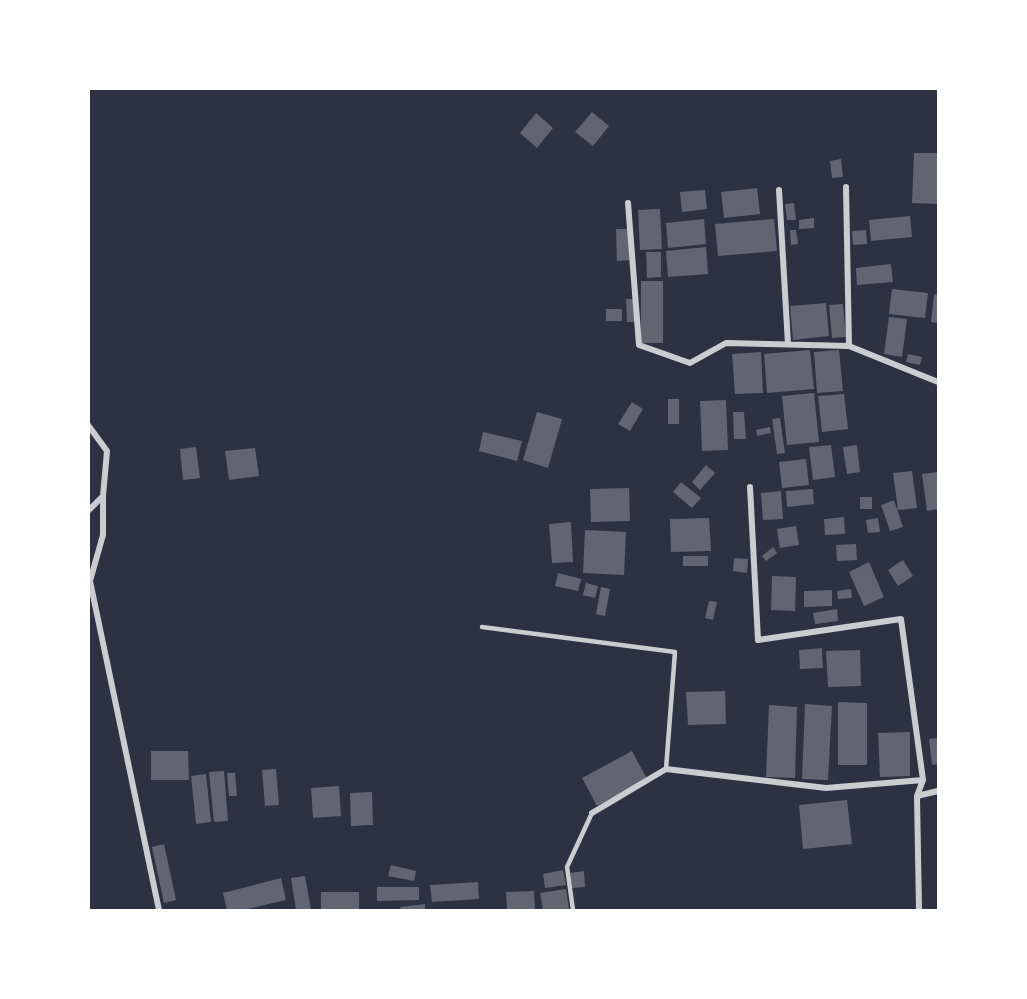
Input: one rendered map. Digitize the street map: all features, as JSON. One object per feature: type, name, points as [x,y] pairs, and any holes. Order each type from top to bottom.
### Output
[{"type":"street","points":[[846,187],[849,346]]},
{"type":"street","points":[[779,190],[788,344]]},
{"type":"street","points":[[628,203],[639,345],[690,363],[726,343],[849,346],[939,382]]},
{"type":"street","points":[[88,425],[107,451],[103,496],[103,535],[90,581],[159,910]]},
{"type":"street","points":[[750,487],[758,640],[901,619],[924,780],[917,796],[919,910]]},
{"type":"street","points":[[88,511],[103,496]]},
{"type":"street","points":[[592,813],[666,769],[826,788],[924,780]]},
{"type":"street","points":[[917,796],[939,791]]},
{"type":"lane","points":[[482,627],[675,652],[666,769]]},
{"type":"lane","points":[[573,910],[567,867],[592,813]]},
{"type":"building","points":[[592,112],[609,126],[593,146],[575,132]]},
{"type":"building","points":[[536,113],[553,128],[537,148],[520,133]]},
{"type":"building","points":[[914,153],[938,153],[938,204],[912,203]]},
{"type":"building","points":[[841,159],[843,177],[832,178],[830,161]]},
{"type":"building","points":[[757,188],[760,214],[724,218],[721,192]]},
{"type":"building","points":[[705,190],[707,209],[682,212],[680,192]]},
{"type":"building","points":[[794,203],[796,220],[787,220],[785,204]]},
{"type":"building","points":[[660,209],[662,249],[640,250],[638,210]]},
{"type":"building","points":[[910,216],[912,237],[871,241],[869,220]]},
{"type":"building","points":[[814,218],[814,228],[799,229],[799,220]]},
{"type":"building","points":[[704,219],[706,244],[668,248],[666,223]]},
{"type":"building","points":[[774,219],[777,251],[718,256],[715,224]]},
{"type":"building","points":[[616,229],[629,229],[631,260],[617,261]]},
{"type":"building","points":[[790,230],[796,230],[798,244],[791,245]]},
{"type":"building","points":[[866,230],[867,244],[853,245],[852,231]]},
{"type":"building","points":[[706,247],[708,274],[668,277],[666,251]]},
{"type":"building","points":[[646,252],[661,252],[661,277],[647,278]]},
{"type":"building","points":[[891,264],[893,282],[857,285],[856,268]]},
{"type":"building","points":[[641,281],[663,281],[663,343],[641,343]]},
{"type":"building","points":[[892,289],[928,293],[925,318],[889,314]]},
{"type":"building","points":[[934,294],[938,295],[938,323],[931,322]]},
{"type":"building","points":[[626,299],[634,299],[635,322],[627,322]]},
{"type":"building","points":[[826,303],[829,336],[793,340],[790,306]]},
{"type":"building","points":[[843,304],[846,337],[832,338],[829,305]]},
{"type":"building","points":[[606,309],[622,309],[622,321],[606,321]]},
{"type":"building","points":[[889,317],[907,319],[902,357],[884,354]]},
{"type":"building","points":[[810,350],[814,389],[767,393],[764,354]]},
{"type":"building","points":[[839,350],[843,391],[817,393],[814,352]]},
{"type":"building","points":[[761,352],[763,393],[735,394],[732,354]]},
{"type":"building","points":[[908,354],[922,357],[920,365],[906,362]]},
{"type":"building","points":[[814,393],[819,442],[787,445],[782,396]]},
{"type":"building","points":[[844,394],[848,429],[822,432],[818,396]]},
{"type":"building","points":[[668,399],[679,399],[679,424],[668,424]]},
{"type":"building","points":[[726,400],[728,450],[702,451],[700,401]]},
{"type":"building","points":[[632,402],[643,409],[630,431],[618,424]]},
{"type":"building","points":[[537,412],[562,419],[548,468],[523,460]]},
{"type":"building","points":[[733,412],[744,412],[746,439],[734,439]]},
{"type":"building","points":[[780,418],[785,453],[777,454],[772,419]]},
{"type":"building","points":[[770,427],[771,433],[757,436],[756,430]]},
{"type":"building","points":[[483,432],[522,441],[517,461],[479,451]]},
{"type":"building","points":[[831,445],[835,477],[813,480],[809,447]]},
{"type":"building","points":[[857,445],[860,472],[847,474],[843,447]]},
{"type":"building","points":[[196,447],[200,478],[183,480],[180,449]]},
{"type":"building","points":[[255,448],[259,476],[229,480],[225,451]]},
{"type":"building","points":[[806,459],[809,485],[782,488],[779,462]]},
{"type":"building","points":[[706,465],[715,473],[700,490],[692,482]]},
{"type":"building","points":[[912,471],[917,508],[898,510],[893,473]]},
{"type":"building","points":[[938,472],[938,509],[927,511],[922,474]]},
{"type":"building","points":[[681,482],[701,498],[692,508],[673,492]]},
{"type":"building","points":[[629,488],[630,521],[591,522],[590,489]]},
{"type":"building","points":[[813,489],[814,504],[787,507],[786,491]]},
{"type":"building","points":[[781,491],[783,519],[763,520],[761,493]]},
{"type":"building","points":[[860,497],[872,497],[872,509],[860,509]]},
{"type":"building","points":[[894,500],[903,527],[890,531],[881,505]]},
{"type":"building","points":[[844,517],[845,534],[825,535],[824,519]]},
{"type":"building","points":[[709,518],[711,551],[671,552],[670,519]]},
{"type":"building","points":[[878,518],[880,532],[868,533],[866,520]]},
{"type":"building","points":[[571,522],[573,562],[552,563],[549,524]]},
{"type":"building","points":[[796,526],[799,545],[780,548],[777,529]]},
{"type":"building","points":[[585,530],[626,532],[624,575],[583,573]]},
{"type":"building","points":[[856,544],[857,560],[837,561],[836,545]]},
{"type":"building","points":[[773,547],[777,553],[766,561],[762,556]]},
{"type":"building","points":[[683,556],[708,556],[708,566],[683,566]]},
{"type":"building","points":[[734,558],[748,559],[747,573],[733,571]]},
{"type":"building","points":[[903,560],[913,576],[898,586],[888,570]]},
{"type":"building","points":[[869,562],[884,597],[864,606],[849,572]]},
{"type":"building","points":[[558,573],[581,579],[578,591],[555,586]]},
{"type":"building","points":[[772,576],[796,577],[795,611],[771,610]]},
{"type":"building","points":[[586,583],[598,586],[595,598],[583,595]]},
{"type":"building","points":[[601,587],[610,589],[605,616],[596,614]]},
{"type":"building","points":[[851,589],[852,598],[838,599],[837,591]]},
{"type":"building","points":[[832,590],[832,606],[804,607],[804,591]]},
{"type":"building","points":[[709,601],[717,602],[713,620],[705,618]]},
{"type":"building","points":[[837,609],[838,621],[815,624],[813,613]]},
{"type":"building","points":[[822,648],[823,668],[800,669],[799,650]]},
{"type":"building","points":[[860,650],[861,686],[828,687],[826,651]]},
{"type":"building","points":[[725,691],[726,724],[688,725],[686,692]]},
{"type":"building","points":[[838,702],[867,703],[867,765],[838,765]]},
{"type":"building","points":[[805,704],[832,706],[828,780],[802,779]]},
{"type":"building","points":[[769,705],[797,707],[795,778],[766,777]]},
{"type":"building","points":[[910,732],[910,776],[880,777],[878,733]]},
{"type":"building","points":[[938,738],[938,764],[932,765],[929,739]]},
{"type":"building","points":[[151,751],[188,751],[189,780],[151,780]]},
{"type":"building","points":[[632,751],[647,779],[597,806],[582,778]]},
{"type":"building","points":[[276,769],[279,805],[265,806],[262,770]]},
{"type":"building","points":[[224,771],[228,821],[214,822],[209,772]]},
{"type":"building","points":[[227,773],[235,773],[237,796],[229,796]]},
{"type":"building","points":[[206,774],[211,822],[196,824],[191,776]]},
{"type":"building","points":[[339,786],[341,816],[313,818],[311,788]]},
{"type":"building","points":[[372,792],[373,825],[351,826],[350,793]]},
{"type":"building","points":[[847,800],[852,844],[803,849],[799,805]]},
{"type":"building","points":[[164,844],[176,900],[164,903],[152,847]]},
{"type":"building","points":[[391,865],[416,871],[414,881],[388,876]]},
{"type":"building","points":[[563,870],[566,885],[545,888],[543,874]]},
{"type":"building","points":[[584,871],[585,887],[572,888],[570,873]]},
{"type":"building","points":[[305,876],[311,910],[296,910],[291,878]]},
{"type":"building","points":[[281,878],[286,900],[243,910],[227,910],[223,893]]},
{"type":"building","points":[[478,882],[479,899],[432,902],[430,885]]},
{"type":"building","points":[[377,887],[419,887],[419,900],[377,901]]},
{"type":"building","points":[[566,889],[569,910],[543,910],[540,893]]},
{"type":"building","points":[[534,891],[535,910],[507,910],[506,892]]},
{"type":"building","points":[[321,892],[359,892],[359,910],[321,910]]},
{"type":"building","points":[[425,904],[425,910],[401,910],[400,907]]}]
